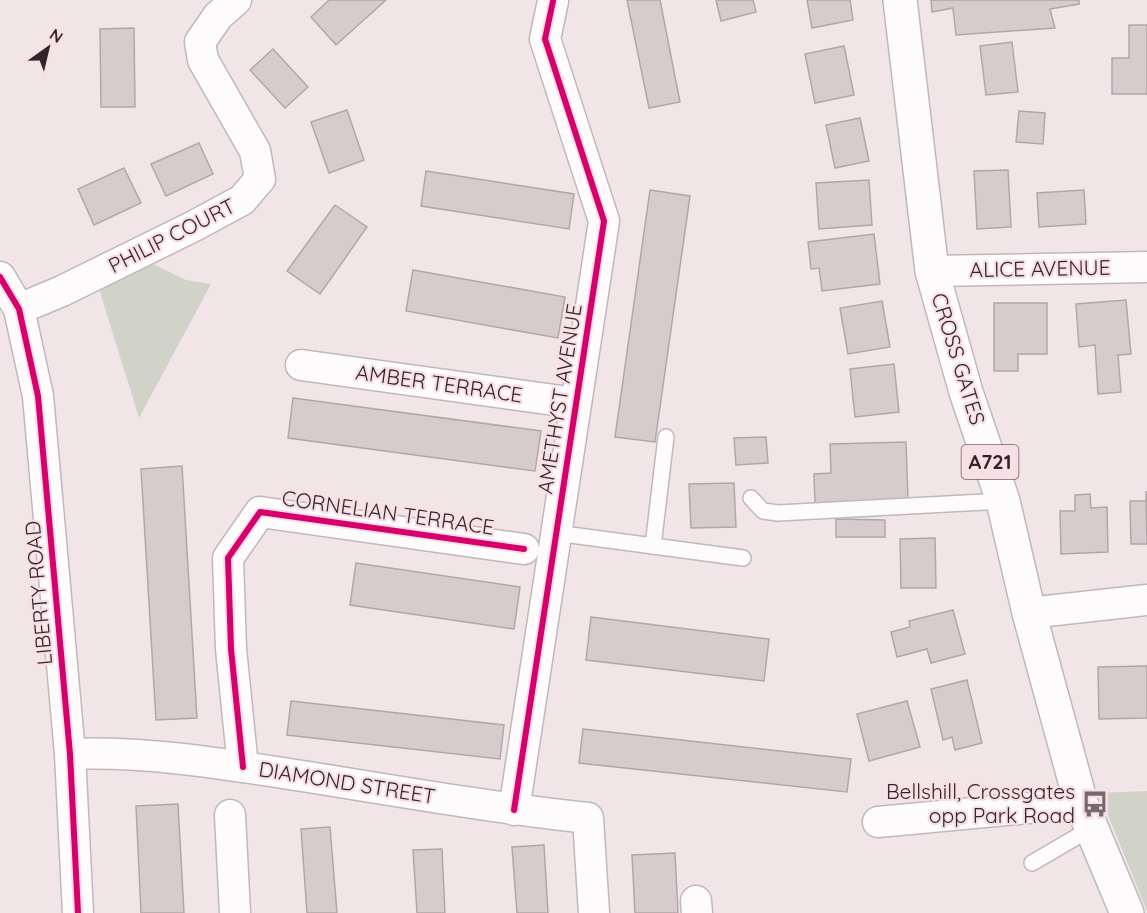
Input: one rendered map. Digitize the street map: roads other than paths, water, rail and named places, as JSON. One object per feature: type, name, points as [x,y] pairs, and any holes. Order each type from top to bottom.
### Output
[{"type":"main road","name":"CROSS GATES","points":[[900,0],[932,271],[966,392],[1003,501],[1029,613],[1086,816],[1127,913]]},
{"type":"street","name":"PHILIP COURT","points":[[19,309],[62,291],[194,226],[242,200],[261,179],[255,151],[203,60],[200,42],[218,16],[236,0]]},
{"type":"street","name":"AMETHYST AVENUE","points":[[514,810],[604,221],[545,39],[553,2]]},
{"type":"street","name":"ALICE AVENUE","points":[[932,271],[1147,267]]},
{"type":"street","name":"LIBERTY ROAD","points":[[0,277],[19,309],[38,396],[70,754],[78,913]]},
{"type":"street","name":"AMBER TERRACE","points":[[301,365],[576,403]]},
{"type":"street","name":"CORNELIAN TERRACE","points":[[243,767],[231,649],[228,558],[260,512],[524,549]]},
{"type":"street","points":[[1029,613],[1147,600]]},
{"type":"street","name":"DIAMOND STREET","points":[[70,754],[113,752],[243,767],[514,810],[588,818],[594,913]]},
{"type":"street","points":[[230,815],[235,913]]},
{"type":"street","points":[[878,822],[1086,816]]},
{"type":"lane","points":[[653,546],[666,437]]},
{"type":"lane","points":[[751,498],[763,511],[778,513],[1003,501]]},
{"type":"lane","points":[[556,533],[743,558]]},
{"type":"lane","points":[[1032,863],[1086,816]]},
{"type":"place","name":"Bellshill, Crossgates opp Park Road","points":[[1095,804]]}]
